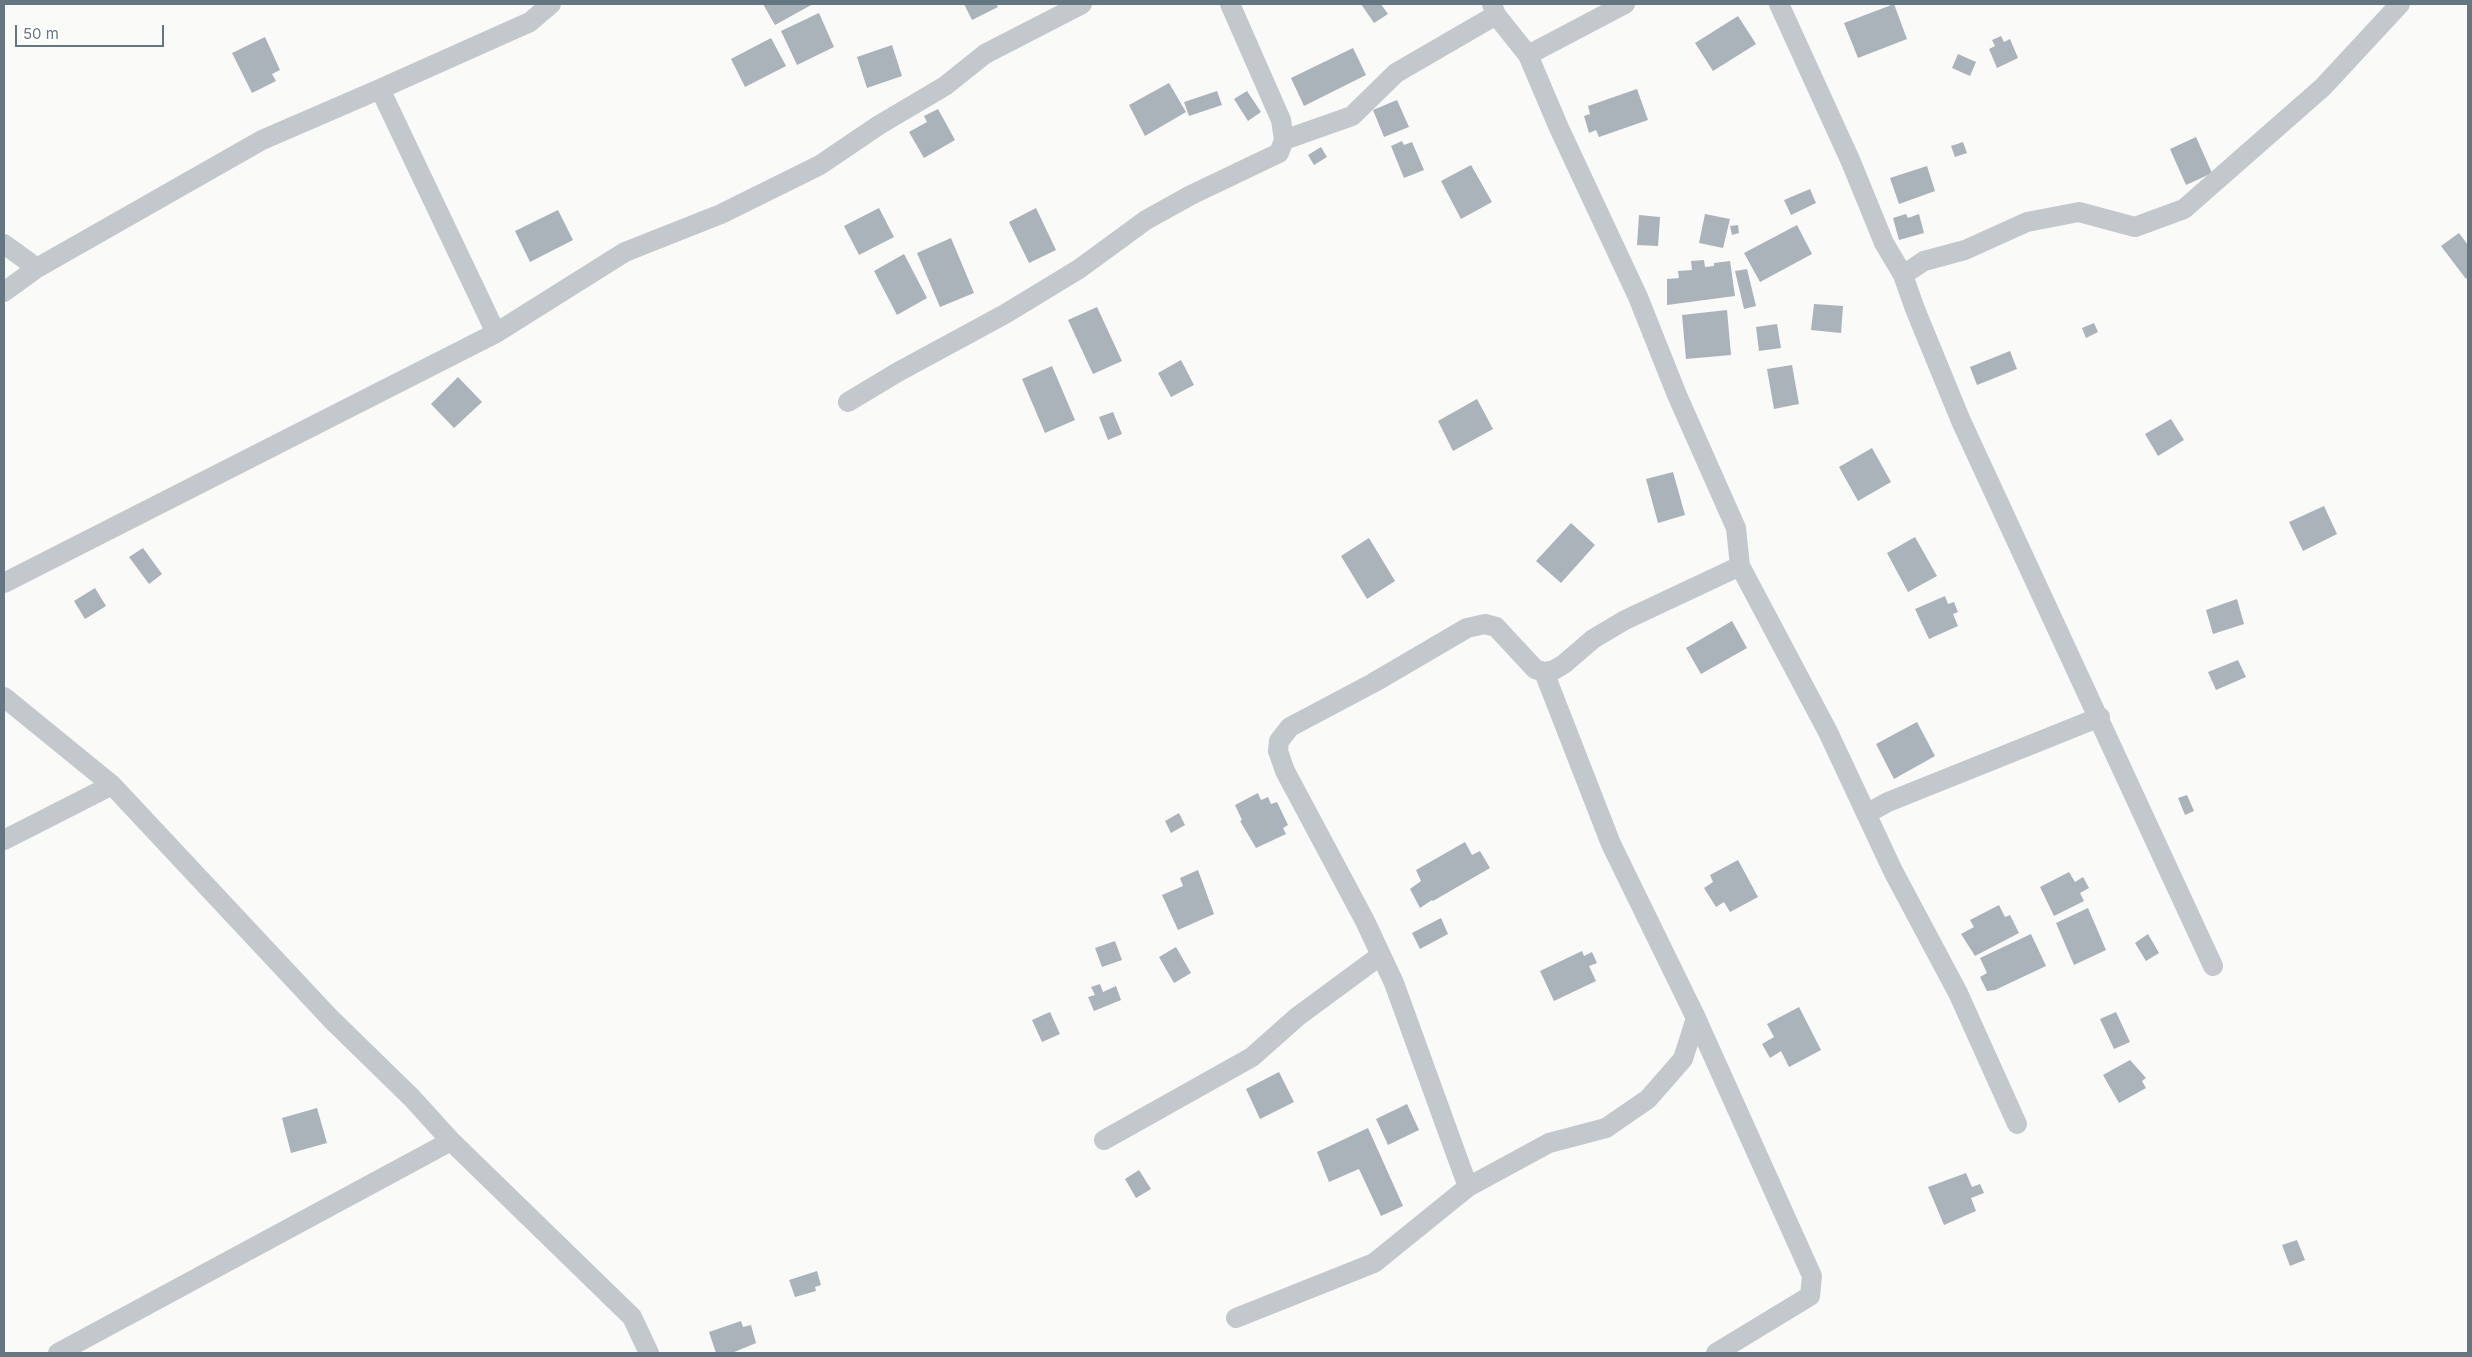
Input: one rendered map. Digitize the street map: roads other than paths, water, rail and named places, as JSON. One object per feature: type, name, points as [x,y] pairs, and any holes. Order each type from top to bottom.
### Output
[{"type":"street","points":[[4,292],[37,268],[262,140],[530,22],[551,4]]},
{"type":"street","points":[[4,583],[496,333],[626,252],[721,214],[820,165],[945,86],[985,54],[1082,4]]},
{"type":"street","points":[[848,402],[898,372],[1005,314],[1079,269],[1146,220],[1191,195],[1279,153],[1284,140],[1281,120],[1230,4]]},
{"type":"street","points":[[1528,55],[1625,4]]},
{"type":"street","points":[[1779,4],[1851,162],[1884,243],[1903,275],[1915,309],[1962,421],[2100,717],[2198,937],[2213,966]]},
{"type":"street","points":[[1903,275],[1924,261],[1965,250],[2028,222],[2079,212],[2135,227],[2184,209],[2323,87],[2400,4]]},
{"type":"street","points":[[1284,140],[1352,116],[1396,73],[1494,9],[1528,55],[1638,297],[1685,412],[1736,528],[1740,566],[1828,732],[1893,871],[1958,993],[2017,1124]]},
{"type":"street","points":[[380,89],[496,333]]},
{"type":"street","points":[[4,244],[37,268]]},
{"type":"street","points":[[1468,1187],[1394,983],[1285,770],[1278,751],[1282,734],[1467,628],[1485,624],[1496,627],[1535,669],[1544,672],[1554,670],[1564,664],[1593,639],[1625,620],[1740,566]]},
{"type":"street","points":[[1544,672],[1611,844],[1696,1018],[1812,1276],[1810,1296],[1716,1353]]},
{"type":"street","points":[[4,696],[112,785],[331,1019],[451,1141],[632,1317],[649,1353]]},
{"type":"street","points":[[1866,814],[1888,802],[2100,717]]},
{"type":"street","points":[[4,840],[112,785]]},
{"type":"street","points":[[1104,1140],[1252,1057],[1297,1018],[1381,955]]},
{"type":"street","points":[[1236,1318],[1374,1262],[1468,1187],[1549,1143],[1606,1128],[1648,1099],[1683,1059],[1696,1018]]},
{"type":"street","points":[[58,1353],[451,1141]]}]
